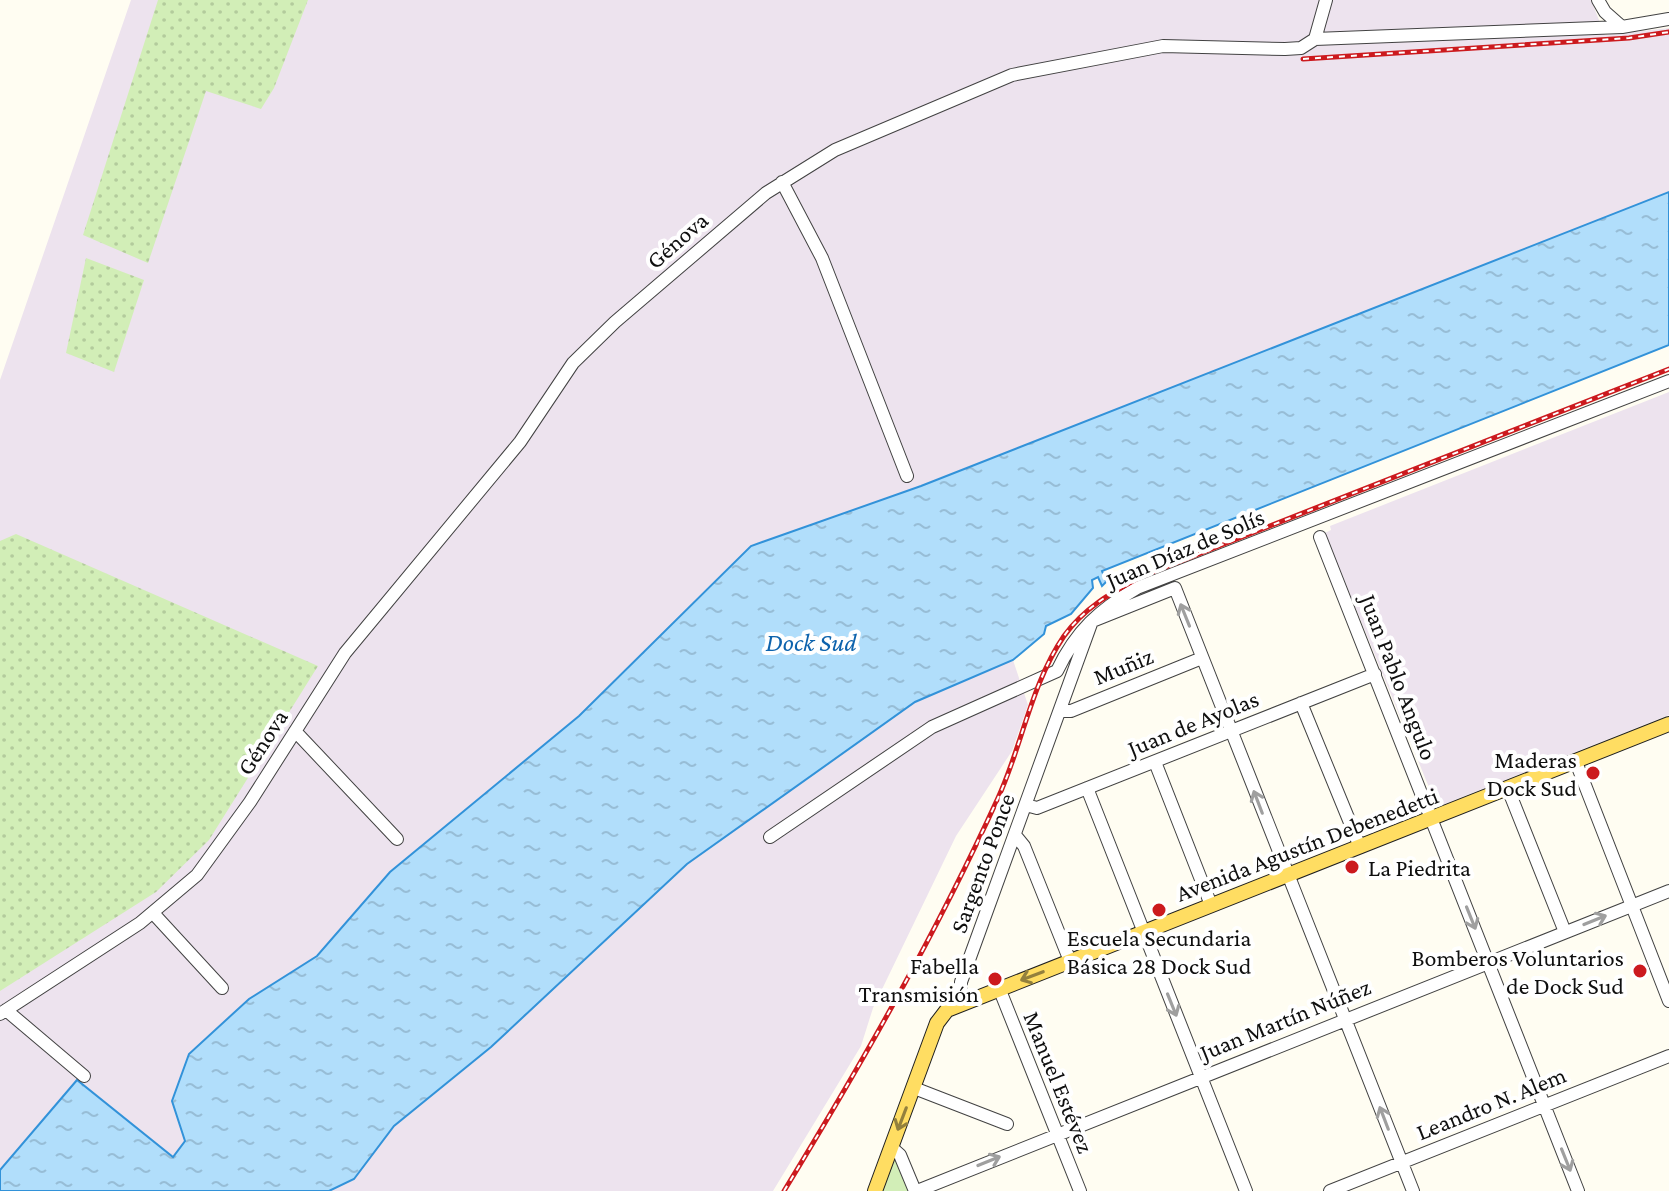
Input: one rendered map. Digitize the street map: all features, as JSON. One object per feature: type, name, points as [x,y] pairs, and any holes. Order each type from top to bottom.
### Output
[{"type":"main road","name":"Avenida Agustín Debenedetti","points":[[961,1004],[1669,724]]},
{"type":"main road","points":[[875,1191],[937,1023],[944,1013],[961,1004]]},
{"type":"street","points":[[1315,39],[1326,0]]},
{"type":"street","points":[[1599,2],[1622,27]]},
{"type":"street","points":[[1586,29],[1597,21],[1599,2]]},
{"type":"street","name":"Génova","points":[[3,1012],[153,913],[207,863],[354,640],[520,442],[581,355],[782,182],[835,150],[1012,75],[1140,48],[1192,45],[1285,49],[1301,48],[1315,39],[1622,27],[1669,19]]},
{"type":"street","points":[[782,182],[827,271],[907,476]]},
{"type":"street","name":"Juan Díaz de Solís","points":[[770,837],[932,727],[1057,671],[1068,648],[1103,607],[1137,588],[1669,381]]},
{"type":"street","name":"Juan Pablo Angulo","points":[[1320,537],[1578,1191]]},
{"type":"street","points":[[1092,621],[1172,587],[1413,1191]]},
{"type":"street","name":"Sargento Ponce","points":[[961,1004],[961,982],[1092,621]]},
{"type":"street","name":"Muñiz","points":[[1060,711],[1071,711],[1202,658]]},
{"type":"street","name":"Juan de Ayolas","points":[[1026,805],[1037,808],[1375,674]]},
{"type":"street","points":[[1301,703],[1360,847]]},
{"type":"street","points":[[295,731],[397,839]]},
{"type":"street","points":[[1155,762],[1211,905]]},
{"type":"street","points":[[1576,762],[1669,1001]]},
{"type":"street","points":[[1087,788],[1246,1191]]},
{"type":"street","points":[[1508,789],[1565,932]]},
{"type":"street","points":[[1015,835],[1024,846],[1070,961]]},
{"type":"street","name":"Juan Martín Núñez","points":[[916,1191],[1669,891]]},
{"type":"street","points":[[153,913],[222,988]]},
{"type":"street","name":"Manuel Estévez","points":[[999,988],[1080,1191]]},
{"type":"street","points":[[3,1012],[84,1076]]},
{"type":"street","name":"Leandro N. Alem","points":[[1330,1191],[1669,1056]]},
{"type":"street","points":[[914,1088],[1007,1124]]},
{"type":"street","points":[[891,1147],[900,1155],[916,1191]]},
{"type":"shaded area","points":[[131,0],[1591,0],[1605,35],[1669,28],[1669,192],[921,486],[751,546],[579,716],[390,872],[317,956],[249,999],[172,1101],[185,1142],[173,1158],[77,1080],[0,1170],[0,380]]},
{"type":"shaded area","points":[[1669,392],[1669,715],[1437,807],[1325,533],[1331,530],[1330,526]]},
{"type":"shaded area","points":[[1013,660],[1028,705],[1012,751],[956,836],[873,1008],[861,1046],[773,1191],[329,1191],[354,1179],[394,1126],[491,1047],[687,864],[915,702]]},
{"type":"green space","points":[[158,0],[308,0],[274,88],[261,109],[206,91],[148,263],[83,235]]},
{"type":"green space","points":[[86,258],[144,280],[114,372],[66,353]]},
{"type":"green space","points":[[16,534],[318,666],[209,840],[156,892],[0,991],[0,541]]},
{"type":"green space","points":[[891,1147],[915,1191],[875,1191]]},
{"type":"water","name":"Dock Sud","points":[[1669,192],[1669,345],[1102,571],[1106,582],[1102,586],[1098,577],[1092,580],[1093,588],[1071,614],[1046,626],[1044,634],[1013,660],[915,702],[687,864],[491,1047],[394,1126],[354,1179],[329,1191],[0,1191],[0,1170],[77,1080],[173,1157],[185,1141],[172,1101],[189,1054],[249,999],[317,956],[390,872],[579,716],[751,546],[921,486]]},
{"type":"railway","points":[[1303,59],[1629,38],[1669,32]]},
{"type":"railway","points":[[784,1191],[924,948],[998,798],[1043,674],[1064,636],[1080,617],[1108,595],[1140,577],[1669,369]]},
{"type":"place","name":"Maderas Dock Sud","points":[[1593,773]]},
{"type":"place","name":"La Piedrita","points":[[1352,867]]},
{"type":"place","name":"Escuela Secundaria Básica 28 Dock Sud","points":[[1159,910]]},
{"type":"place","name":"Bomberos Voluntarios de Dock Sud","points":[[1640,971]]},
{"type":"place","name":"Fabella Transmisión","points":[[995,979]]}]
